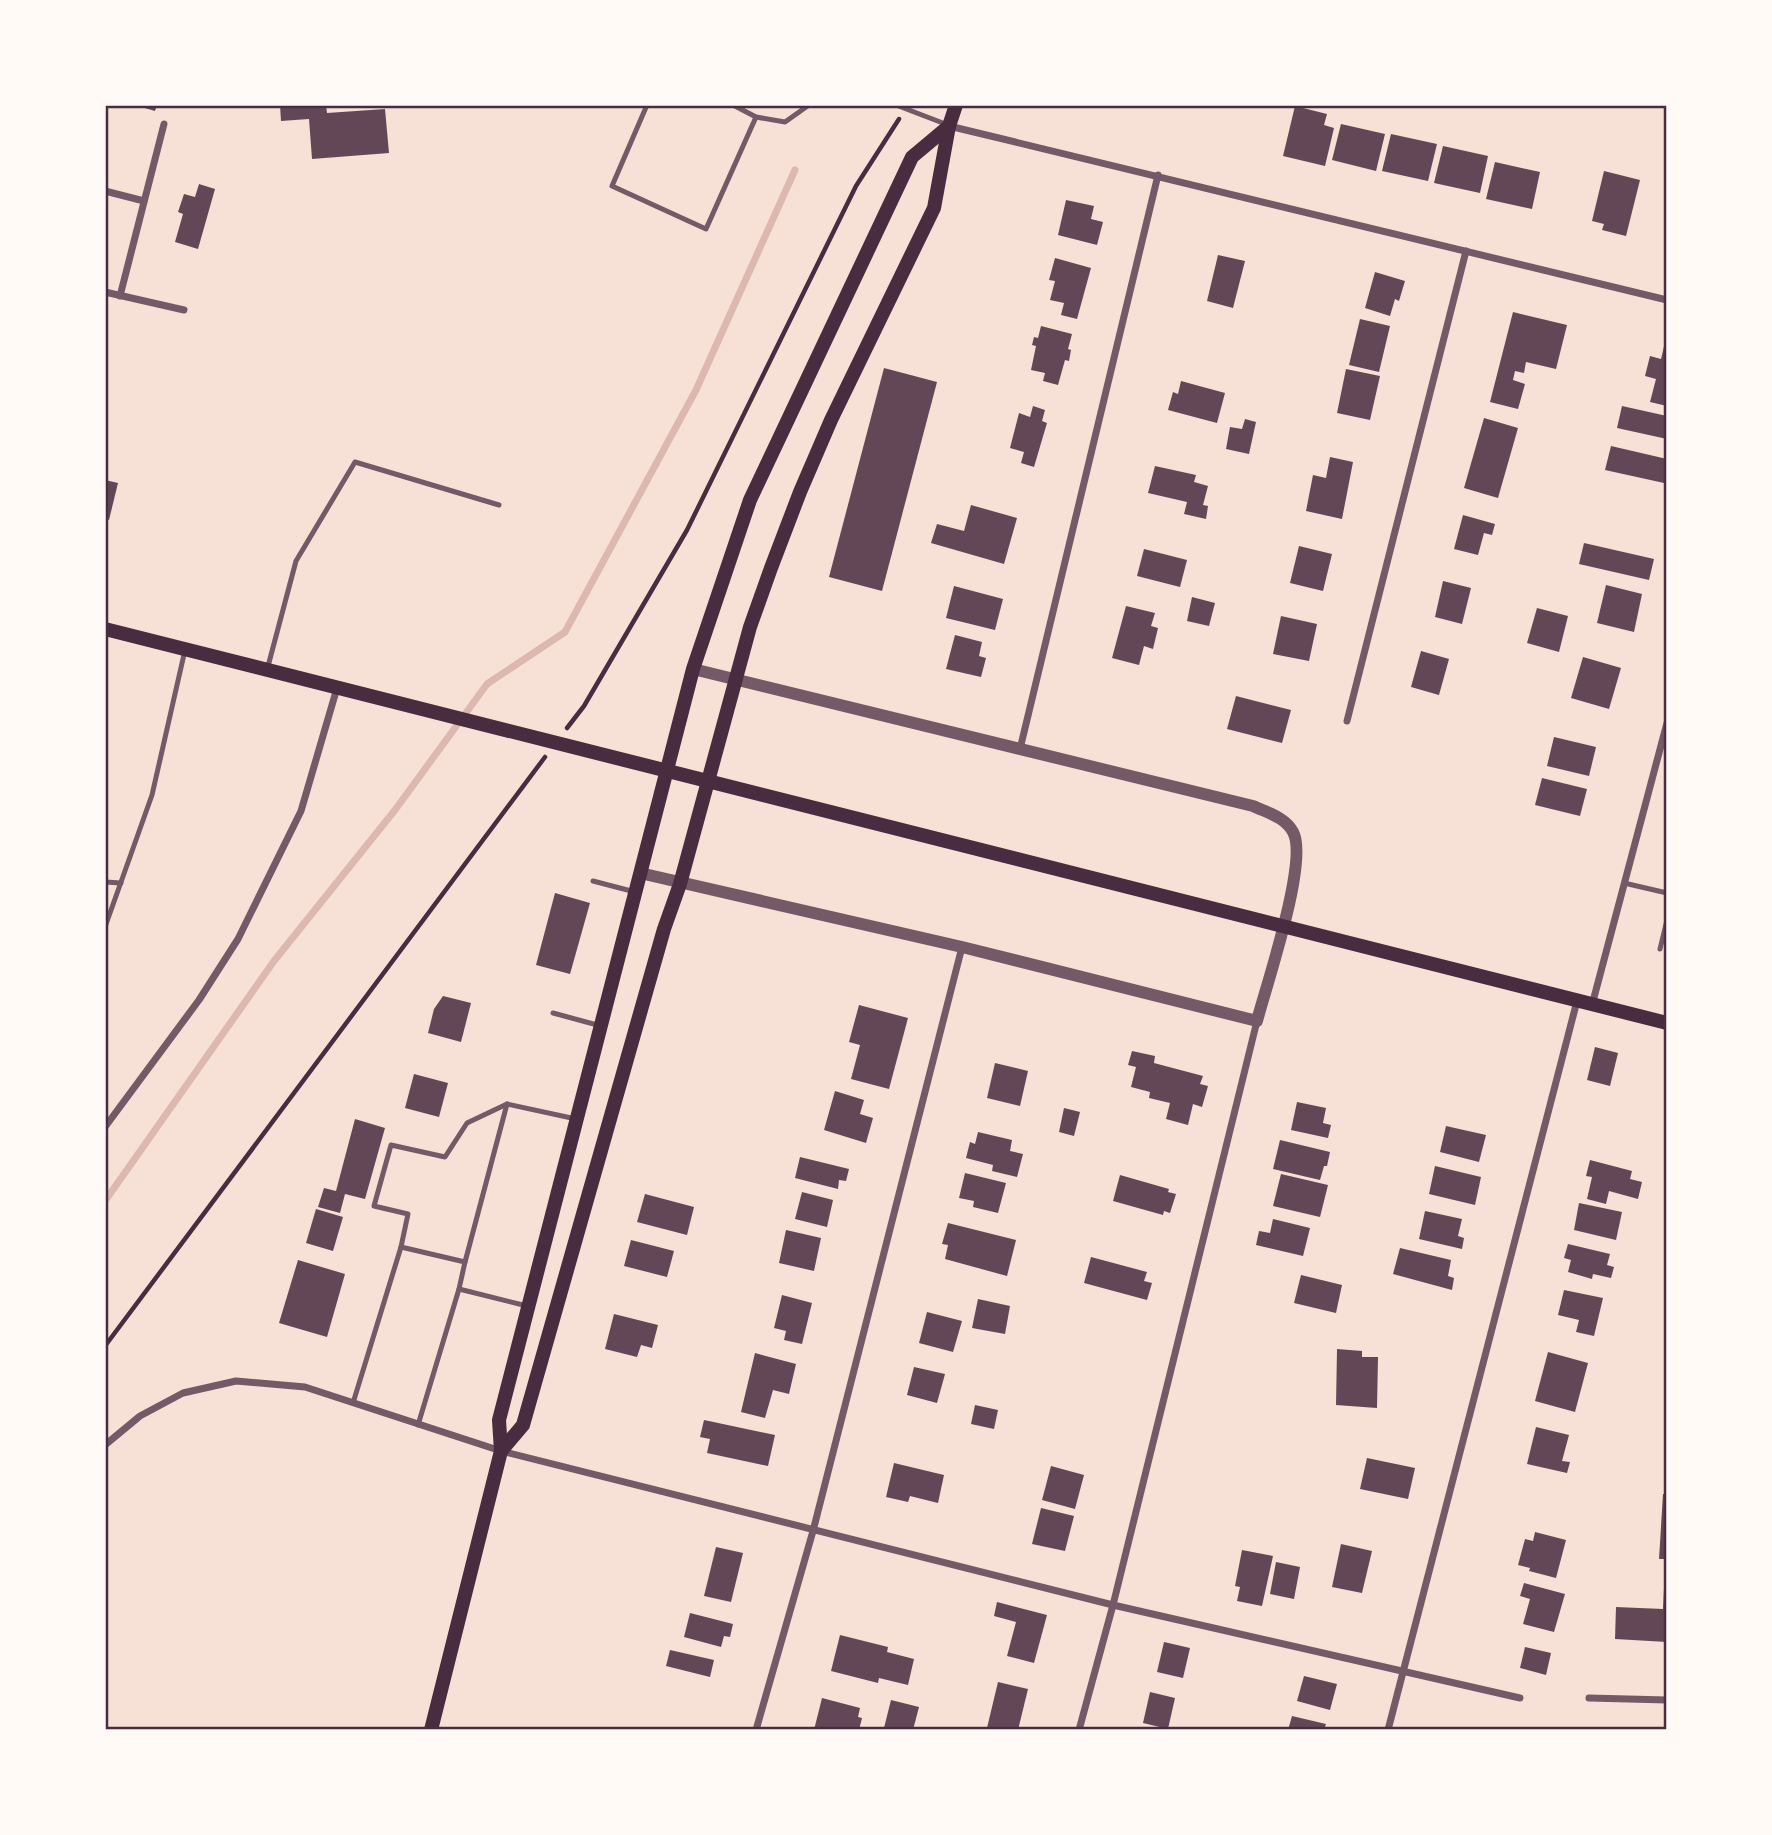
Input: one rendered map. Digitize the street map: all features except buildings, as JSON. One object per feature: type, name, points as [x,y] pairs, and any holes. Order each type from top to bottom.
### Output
[{"type":"main road","points":[[501,1451],[523,1425],[664,929],[680,884],[750,627],[800,492],[831,420],[934,208],[949,126],[956,105]]},
{"type":"main road","points":[[431,1730],[501,1451],[499,1420],[692,669],[750,500],[912,157],[949,126]]},
{"type":"main road","points":[[105,629],[1667,1023]]},
{"type":"street","points":[[120,296],[164,124]]},
{"type":"street","points":[[949,126],[1667,300]]},
{"type":"street","points":[[1020,750],[1158,175]]},
{"type":"street","points":[[105,191],[144,201]]},
{"type":"street","points":[[1347,721],[1466,251]]},
{"type":"street","points":[[105,292],[184,310]]},
{"type":"street","points":[[692,669],[1253,806],[1280,818],[1294,833],[1298,851],[1297,870],[1284,926],[1256,1021],[1114,1605],[1079,1730]]},
{"type":"street","points":[[105,1127],[199,1000],[238,939],[301,811],[338,688]]},
{"type":"street","points":[[1388,1730],[1585,1003],[1624,883],[1667,723]]},
{"type":"street","points":[[640,873],[962,947],[1256,1021]]},
{"type":"street","points":[[756,1730],[813,1531],[962,947]]},
{"type":"street","points":[[105,1445],[140,1416],[183,1393],[236,1381],[305,1387],[501,1451],[813,1531],[1114,1605],[1520,1698]]},
{"type":"street","points":[[1589,1698],[1667,1700]]},
{"type":"lane","points":[[647,105],[612,187],[706,229],[756,117]]},
{"type":"lane","points":[[733,105],[756,117],[785,122],[810,105]]},
{"type":"lane","points":[[896,105],[949,126]]},
{"type":"lane","points":[[267,670],[296,561],[355,462],[499,505]]},
{"type":"lane","points":[[105,927],[152,794],[186,650]]},
{"type":"lane","points":[[593,881],[635,892]]},
{"type":"lane","points":[[105,883],[121,883]]},
{"type":"lane","points":[[1624,883],[1667,893]]},
{"type":"lane","points":[[1660,949],[1667,920]]},
{"type":"lane","points":[[553,1013],[600,1026]]},
{"type":"lane","points":[[353,1404],[401,1247],[408,1214],[374,1206],[391,1145],[445,1157],[467,1123],[507,1104],[576,1119]]},
{"type":"lane","points":[[418,1425],[459,1289],[507,1104]]},
{"type":"lane","points":[[401,1247],[465,1262]]},
{"type":"lane","points":[[459,1289],[528,1306]]},
{"type":"waterway","points":[[105,1201],[274,961],[395,810],[487,684],[565,632],[696,390],[795,170]]}]
